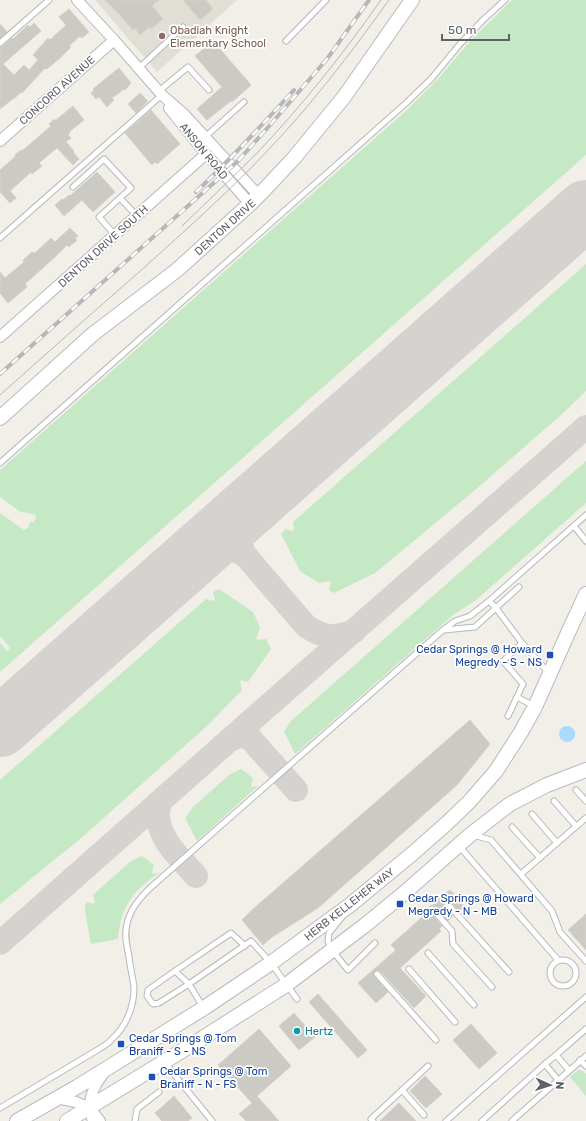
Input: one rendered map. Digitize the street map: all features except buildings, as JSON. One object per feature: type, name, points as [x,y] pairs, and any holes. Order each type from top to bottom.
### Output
[{"type":"main road","name":"DENTON DRIVE","points":[[0,418],[92,334],[176,270],[254,200],[294,158],[344,97],[412,0]]},
{"type":"main road","name":"HERB KELLEHER WAY","points":[[17,1121],[76,1087],[204,1008],[271,964],[350,905],[412,854],[469,802],[496,771],[522,732],[535,707],[586,594]]},
{"type":"main road","points":[[67,1121],[91,1114],[165,1062],[286,985],[364,926],[402,895],[458,845],[510,804],[547,785],[586,770]]},
{"type":"street","name":"ANSON ROAD","points":[[77,0],[160,93],[206,154],[254,200]]},
{"type":"street","name":"CONCORD AVENUE","points":[[0,140],[114,40]]},
{"type":"street","name":"ANSON ROAD","points":[[160,93],[184,114],[205,137],[254,200]]},
{"type":"street","name":"DENTON DRIVE SOUTH","points":[[0,338],[206,154]]},
{"type":"street","points":[[568,633],[586,606]]},
{"type":"street","points":[[91,1114],[91,1095],[96,1082],[110,1066]]},
{"type":"street","points":[[56,1098],[76,1102],[100,1121]]},
{"type":"lane","points":[[0,43],[49,0]]},
{"type":"lane","points":[[286,41],[326,0]]},
{"type":"lane","points":[[0,463],[405,104],[431,80],[460,44],[505,0]]},
{"type":"lane","points":[[139,68],[183,27]]},
{"type":"lane","points":[[0,238],[188,67],[208,90]]},
{"type":"lane","points":[[205,137],[244,102]]},
{"type":"lane","points":[[73,187],[104,159],[131,188],[99,217],[115,235]]},
{"type":"lane","points":[[120,198],[137,216]]},
{"type":"lane","points":[[0,1108],[99,1049],[111,1041],[120,1030],[128,1017],[132,1002],[134,987],[126,937],[127,924],[131,912],[138,900],[442,630],[455,621],[470,616],[489,601],[586,515]]},
{"type":"lane","points":[[574,526],[586,541]]},
{"type":"lane","points":[[442,630],[475,627],[519,587]]},
{"type":"lane","points":[[489,601],[522,643],[550,674]]},
{"type":"lane","points":[[508,716],[523,684],[503,660],[522,643]]},
{"type":"lane","points":[[517,697],[535,707]]},
{"type":"lane","points":[[576,790],[586,801]]},
{"type":"lane","points":[[554,801],[576,826]]},
{"type":"lane","points":[[532,814],[557,842]]},
{"type":"lane","points":[[520,874],[586,818]]},
{"type":"lane","points":[[512,827],[540,858]]},
{"type":"lane","points":[[470,835],[491,840],[552,911],[560,932],[586,962]]},
{"type":"lane","points":[[458,845],[558,960],[567,960],[576,968],[574,980],[568,985],[559,986],[552,980],[550,971],[554,963],[558,960]]},
{"type":"lane","points":[[444,900],[509,972]]},
{"type":"lane","points":[[350,905],[330,933],[328,941],[332,950],[348,970],[375,943]]},
{"type":"lane","points":[[432,909],[452,931],[453,944],[492,987]]},
{"type":"lane","points":[[245,946],[231,933],[148,990],[147,996],[153,1004],[159,1003],[189,984],[245,946],[252,941],[297,999]]},
{"type":"lane","points":[[428,953],[474,1005]]},
{"type":"lane","points":[[409,970],[455,1022]]},
{"type":"lane","points":[[175,971],[189,984],[204,1008]]},
{"type":"lane","points":[[377,974],[436,1040]]},
{"type":"lane","points":[[446,1121],[586,997]]},
{"type":"lane","points":[[482,1121],[586,1029]]},
{"type":"lane","points":[[556,1055],[569,1070]]},
{"type":"lane","points":[[512,1121],[586,1056]]},
{"type":"lane","points":[[580,1060],[586,1066]]},
{"type":"lane","points":[[165,1062],[212,1121]]},
{"type":"lane","points":[[545,1064],[558,1080]]},
{"type":"lane","points":[[373,1121],[371,1119],[428,1066]]},
{"type":"lane","points":[[402,1090],[424,1114]]},
{"type":"lane","points":[[135,1121],[137,1109],[159,1092]]},
{"type":"shaded area","name":"Obadiah Knight Elementary School","points":[[95,0],[237,0],[157,72]]},
{"type":"green space","points":[[512,0],[586,0],[586,155],[0,672],[0,643],[7,651],[10,648],[0,636],[0,513],[24,530],[28,528],[30,522],[34,522],[36,517],[35,515],[19,511],[0,497],[0,470],[407,110],[437,80],[472,39]]},
{"type":"green space","points":[[586,264],[586,391],[561,415],[475,490],[375,573],[334,593],[329,590],[330,581],[319,583],[300,571],[281,534],[285,529],[293,531],[293,522]]},
{"type":"green space","points":[[586,461],[586,503],[476,600],[453,615],[295,754],[284,731],[291,721]]},
{"type":"green space","points":[[219,589],[253,612],[260,627],[256,639],[266,639],[271,649],[248,682],[241,680],[242,690],[207,726],[80,839],[0,904],[0,780],[206,599],[214,601],[213,592]]},
{"type":"green space","points":[[241,769],[253,778],[251,787],[258,786],[197,841],[185,818],[193,807],[229,775]]},
{"type":"green space","points":[[142,856],[154,865],[153,874],[161,872],[143,885],[128,903],[120,923],[118,939],[91,944],[85,911],[87,902],[94,904],[95,902],[93,895],[131,861]]},
{"type":"green space","points":[[578,1070],[583,1071],[586,1074],[586,1096],[570,1077]]},
{"type":"water","points":[[564,726],[570,726],[575,731],[573,740],[570,742],[564,742],[559,737],[559,731]]},
{"type":"taxiway","points":[[0,943],[586,427]]},
{"type":"taxiway","points":[[246,510],[240,532],[244,554],[306,626],[318,633],[329,636],[347,634],[354,631]]},
{"type":"taxiway","points":[[195,555],[209,549],[222,548],[236,551],[248,558]]},
{"type":"taxiway","points":[[231,739],[240,736],[249,737],[296,790]]},
{"type":"taxiway","points":[[160,802],[158,814],[162,832],[171,848],[196,876]]},
{"type":"runway","points":[[0,727],[586,210]]},
{"type":"tram line","points":[[182,226],[256,154],[290,117],[337,60],[381,0]]},
{"type":"tram line","points":[[0,395],[176,239],[267,152],[325,85],[389,0]]},
{"type":"railway","points":[[0,374],[238,161],[327,59],[369,0]]},
{"type":"railway","points":[[196,192],[234,155],[294,90]]},
{"type":"place","name":"Obadiah Knight Elementary School","points":[[162,36]]},
{"type":"place","name":"Cedar Springs @ Howard Megredy - S - NS","points":[[550,655]]},
{"type":"place","name":"Cedar Springs @ Howard Megredy - N - MB","points":[[400,904]]},
{"type":"place","name":"Hertz","points":[[297,1031]]},
{"type":"place","name":"Cedar Springs @ Tom Braniff - S - NS","points":[[121,1044]]},
{"type":"place","name":"Cedar Springs @ Tom Braniff - N - FS","points":[[152,1077]]}]
